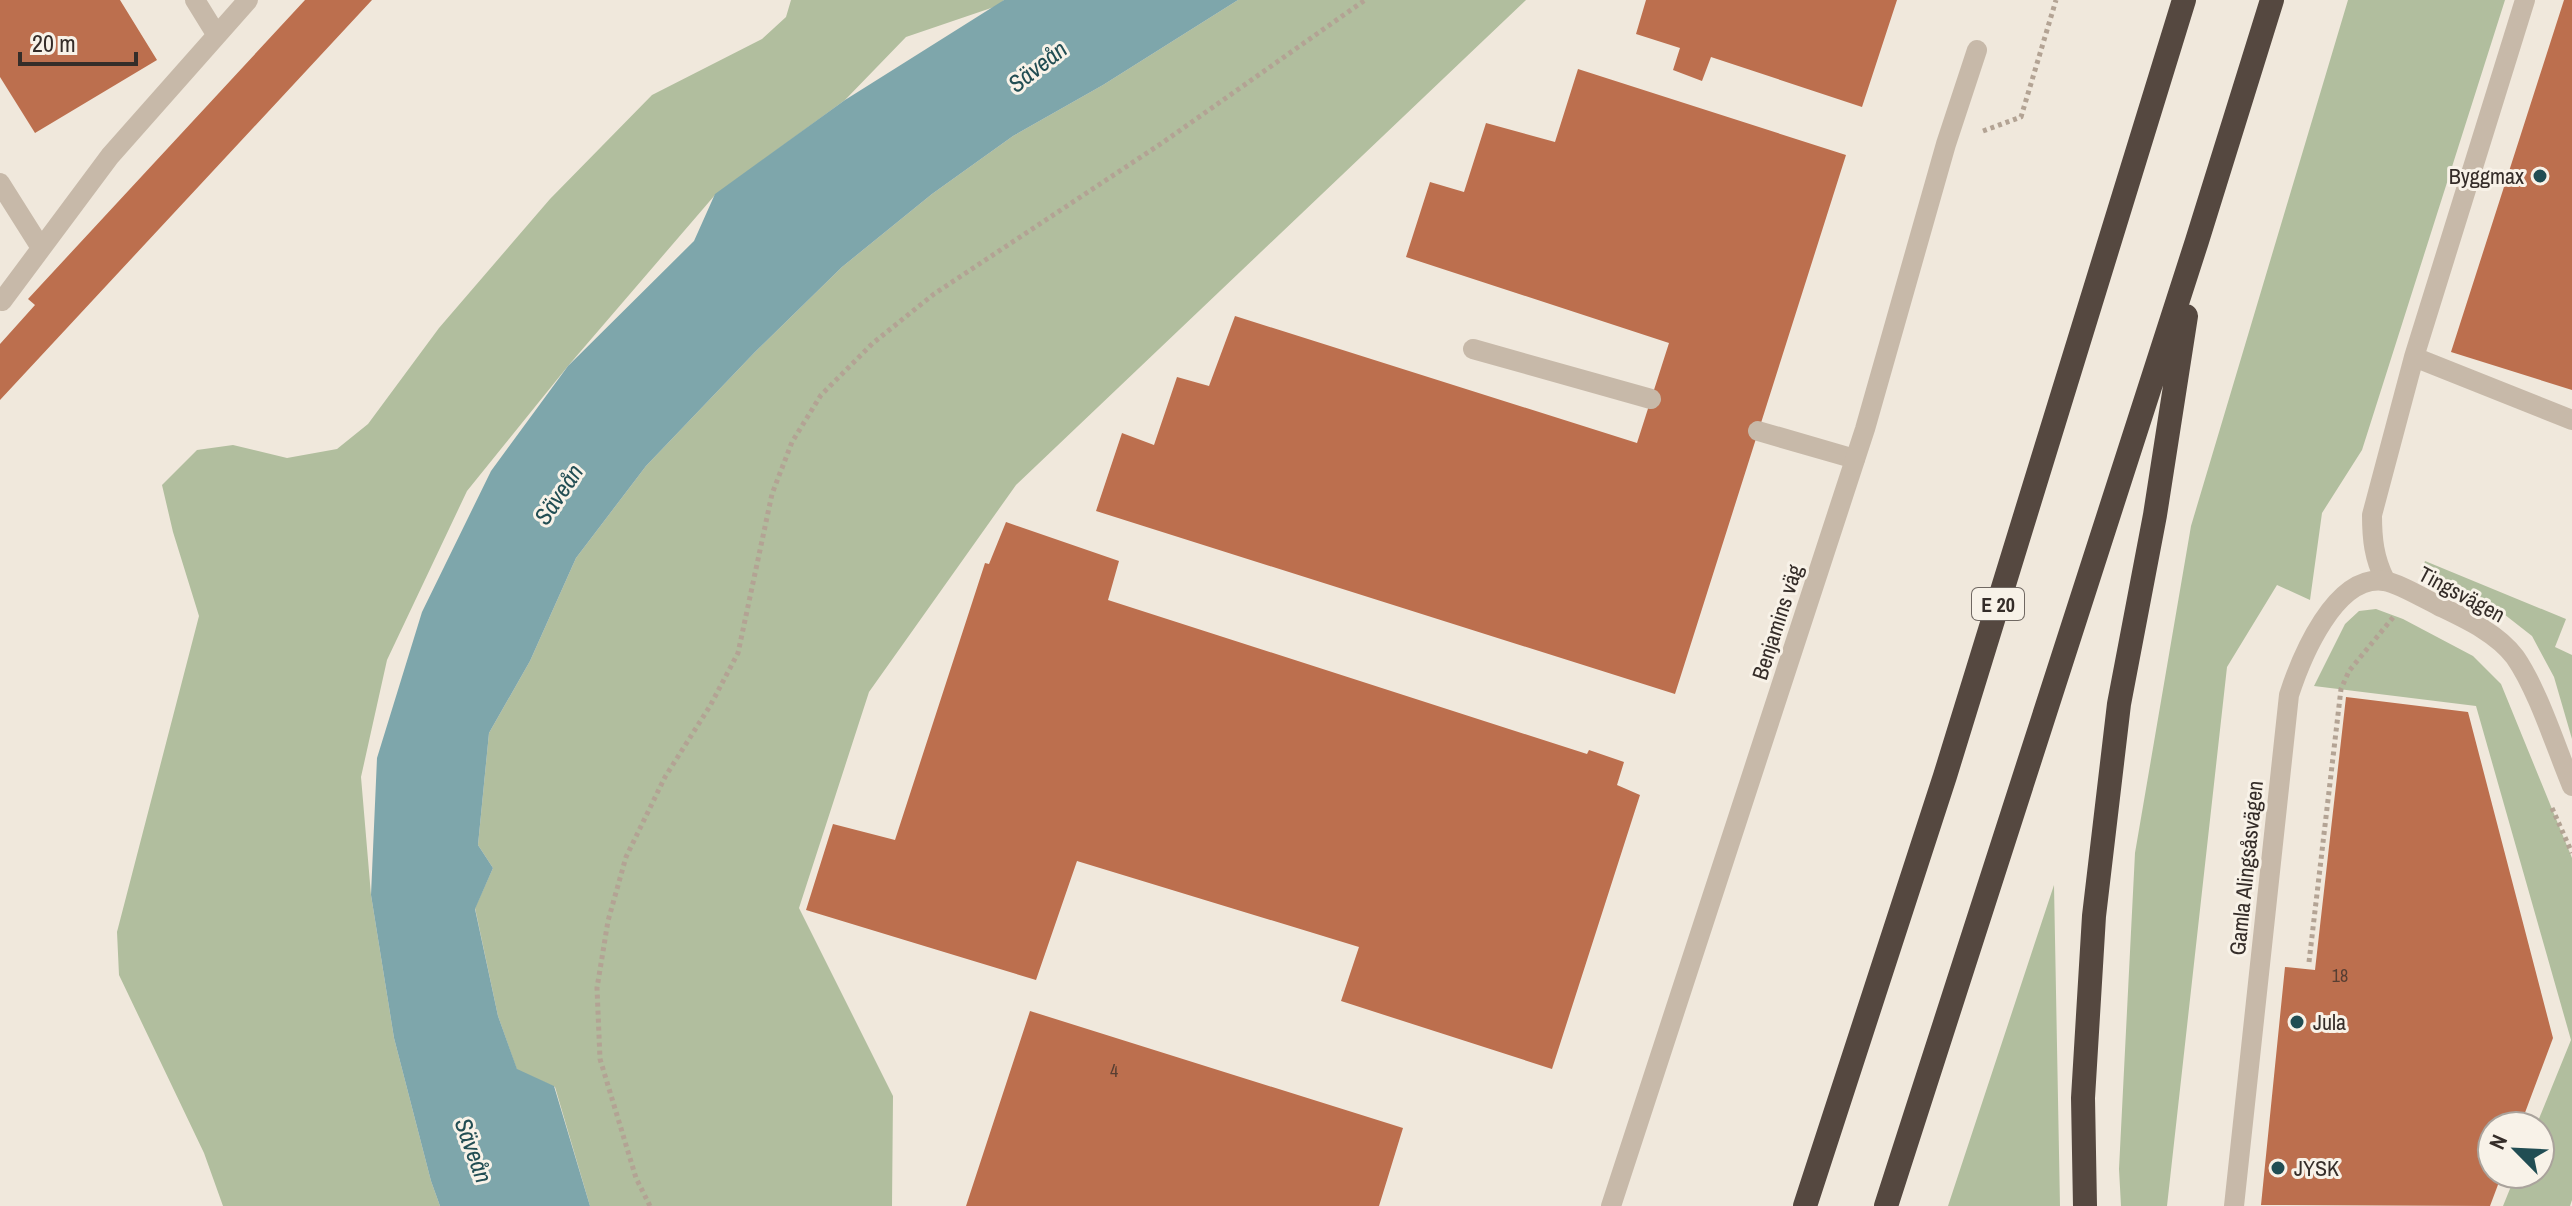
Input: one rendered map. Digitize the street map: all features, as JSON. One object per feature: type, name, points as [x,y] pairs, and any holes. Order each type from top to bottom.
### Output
[{"type":"highway","name":"E 20","points":[[1805,1206],[1945,776],[2184,0]]},
{"type":"highway","points":[[1886,1206],[2272,0]]},
{"type":"highway","points":[[2085,1206],[2083,1098],[2099,871],[2119,704],[2155,515],[2197,241]]},
{"type":"street","points":[[195,0],[216,34]]},
{"type":"street","points":[[1,301],[110,156],[248,0]]},
{"type":"street","points":[[2385,580],[2373,550],[2372,515],[2414,357],[2525,0]]},
{"type":"street","name":"Benjamins väg","points":[[1611,1206],[1855,459],[1946,144],[1977,50]]},
{"type":"street","points":[[0,183],[41,248]]},
{"type":"street","points":[[1473,349],[1651,399]]},
{"type":"street","points":[[2414,357],[2572,420]]},
{"type":"street","points":[[1758,431],[1855,459]]},
{"type":"street","name":"Tingsvägen","points":[[2385,580],[2468,620],[2503,644],[2525,673],[2572,786]]},
{"type":"street","name":"Gamla Alingsåsvägen","points":[[2234,1206],[2289,695],[2300,662],[2342,597],[2360,583],[2385,580]]},
{"type":"path","points":[[650,1206],[636,1178],[600,1059],[597,988],[608,921],[626,857],[665,777],[710,706],[738,653],[772,494],[792,442],[821,395],[873,343],[934,294],[1162,143],[1365,0]]},
{"type":"path","points":[[1946,144],[2021,117],[2056,0]]},
{"type":"path","points":[[2309,962],[2341,689],[2349,671],[2396,614],[2409,620]]},
{"type":"path","points":[[2550,802],[2572,853]]},
{"type":"green space","points":[[791,0],[1004,0],[997,6],[906,37],[845,100],[715,195],[568,366],[467,491],[387,660],[361,777],[371,895],[394,1038],[440,1206],[223,1206],[204,1153],[119,975],[117,932],[199,616],[162,485],[197,450],[233,445],[287,458],[337,449],[368,424],[439,328],[550,199],[652,95],[762,39],[786,17]]},
{"type":"green space","points":[[1238,0],[1526,0],[1016,485],[869,692],[799,908],[893,1096],[892,1206],[590,1206],[555,1087],[517,1070],[498,1016],[475,908],[493,868],[478,845],[489,733],[530,661],[576,558],[646,466],[842,267],[932,194],[1013,136],[1103,85]]},
{"type":"green space","points":[[2348,0],[2505,0],[2362,450],[2322,513],[2310,600],[2277,585],[2227,667],[2167,1206],[2121,1206],[2119,1169],[2135,853],[2191,526]]},
{"type":"green space","points":[[2425,561],[2566,619],[2555,647],[2572,655],[2572,739],[2554,677],[2532,636],[2486,600],[2422,571]]},
{"type":"green space","points":[[2376,609],[2403,619],[2473,656],[2501,684],[2572,858],[2572,1200],[2570,1206],[2503,1206],[2510,1190],[2556,1190],[2556,1110],[2543,1110],[2571,1040],[2476,706],[2314,686],[2345,624],[2359,611]]},
{"type":"green space","points":[[2054,885],[2060,1206],[1948,1206]]},
{"type":"water","name":"Säveån","points":[[1004,0],[1238,0],[1103,85],[1013,136],[932,194],[842,267],[646,466],[576,558],[530,661],[489,733],[478,845],[493,868],[475,909],[498,1016],[517,1069],[554,1086],[590,1206],[440,1206],[394,1038],[371,895],[377,758],[422,612],[491,471],[568,366],[694,241],[715,194],[845,100]]},
{"type":"building","points":[[0,0],[120,0],[157,60],[35,133],[0,77]]},
{"type":"building","points":[[305,0],[372,0],[0,400],[0,344],[35,305],[28,299]]},
{"type":"building","points":[[1646,0],[1897,0],[1862,107],[1711,57],[1702,81],[1673,70],[1680,48],[1636,34]]},
{"type":"building","name":"Byggmax","points":[[2564,0],[2572,0],[2572,390],[2451,352]]},
{"type":"building","points":[[1578,69],[1846,155],[1675,694],[1096,511],[1122,433],[1154,445],[1177,377],[1209,386],[1235,316],[1637,443],[1669,343],[1406,257],[1430,182],[1464,192],[1486,123],[1555,142]]},
{"type":"building","points":[[1006,522],[1119,561],[1108,600],[1587,754],[1589,750],[1624,762],[1617,785],[1640,795],[1552,1069],[1341,1001],[1359,947],[1077,861],[1036,980],[806,910],[833,824],[895,840],[985,563],[989,564]]},
{"type":"building","points":[[2346,697],[2468,712],[2553,1038],[2526,1110],[2476,1110],[2476,1190],[2496,1190],[2490,1206],[2261,1205],[2285,967],[2315,970]]},
{"type":"building","points":[[1030,1011],[1403,1128],[1379,1206],[966,1206]]},
{"type":"place","name":"Byggmax","points":[[2540,176]]},
{"type":"place","name":"Jula","points":[[2297,1022]]},
{"type":"place","name":"JYSK","points":[[2278,1168]]}]
